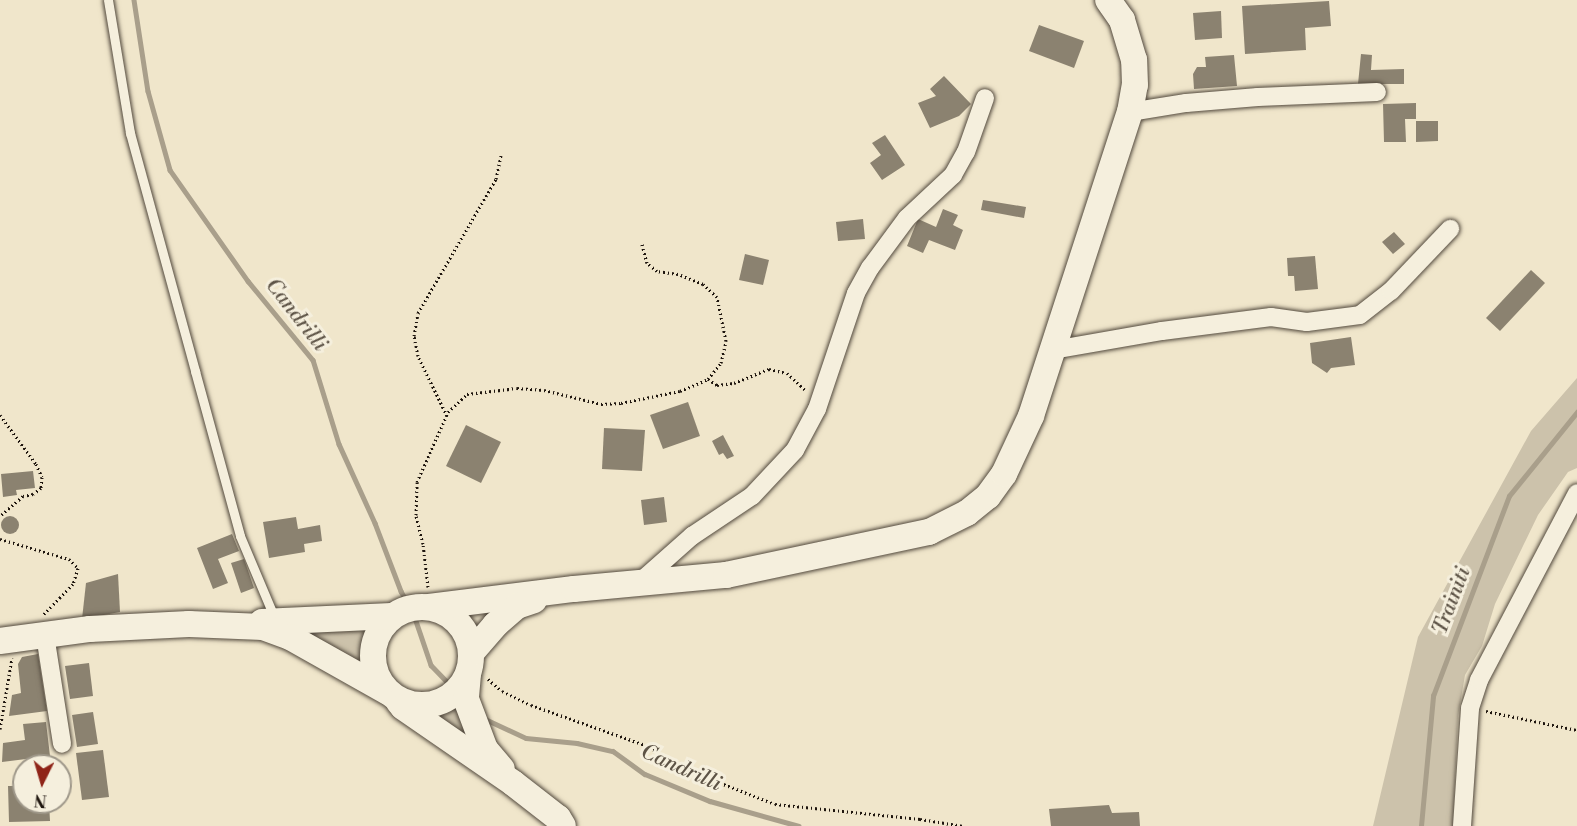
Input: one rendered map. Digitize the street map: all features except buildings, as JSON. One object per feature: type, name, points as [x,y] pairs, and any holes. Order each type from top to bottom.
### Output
[{"type":"street","points":[[62,744],[21,638],[90,629],[229,624],[410,610],[567,590],[726,575],[849,551],[929,532],[967,513],[988,496],[1004,474],[1031,416],[1130,112],[1135,85],[1134,60],[1122,20],[1108,0]]},
{"type":"street","points":[[1130,112],[1186,103],[1258,97],[1377,92]]},
{"type":"street","points":[[639,583],[692,536],[752,496],[773,477],[795,450],[816,412],[856,293],[865,276],[908,218],[953,175],[966,152],[985,98]]},
{"type":"street","points":[[1053,350],[1162,331],[1271,317],[1307,322],[1360,315],[1391,291],[1450,229]]},
{"type":"street","points":[[1462,826],[1470,708],[1479,680],[1577,493]]},
{"type":"street","points":[[229,624],[263,627],[290,636],[392,695],[413,705],[430,705],[446,699],[459,688],[470,664],[495,625],[517,606],[567,590]]},
{"type":"street","points":[[513,783],[485,749],[466,699],[470,664],[468,637],[458,622],[445,612],[410,610],[380,629],[374,644],[373,662],[378,678],[403,707],[513,783],[558,818],[563,826]]},
{"type":"lane","points":[[108,0],[130,133],[240,536],[276,621]]},
{"type":"path","points":[[447,416],[418,356],[414,336],[418,313],[496,179],[501,156]]},
{"type":"path","points":[[410,610],[423,544],[417,515],[417,482],[447,416],[467,394],[517,388],[543,390],[601,404],[621,403],[680,391],[708,379],[721,363],[726,341],[717,297],[704,284],[678,274],[657,271],[647,263],[642,244]]},
{"type":"path","points":[[708,379],[717,385],[734,383],[769,369],[787,373],[805,387],[816,412]]},
{"type":"path","points":[[0,415],[36,464],[42,477],[40,488],[33,494],[23,496],[0,516]]},
{"type":"path","points":[[0,539],[69,559],[78,568],[73,584],[21,638],[0,729]]},
{"type":"path","points":[[470,664],[502,691],[531,705],[645,745],[703,776],[775,804],[920,819],[963,826]]},
{"type":"path","points":[[1470,708],[1577,730]]},
{"type":"shaded area","points":[[1577,378],[1577,468],[1568,472],[1538,515],[1495,604],[1482,646],[1465,675],[1458,716],[1453,826],[1373,826],[1418,637],[1531,431]]},
{"type":"shaded area","points":[[283,623],[372,628],[367,644],[370,671]]},
{"type":"shaded area","points":[[461,697],[481,757],[415,710],[443,708]]},
{"type":"waterway","name":"Candrilli","points":[[134,0],[148,91],[170,170],[248,281],[313,360],[339,444],[375,523],[401,591],[414,615],[431,665],[450,685]]},
{"type":"waterway","name":"Trainiti","points":[[1421,826],[1433,696],[1509,496],[1577,412]]},
{"type":"waterway","name":"Candrilli","points":[[483,718],[526,738],[577,743],[613,751],[645,774],[710,801],[799,826]]}]
